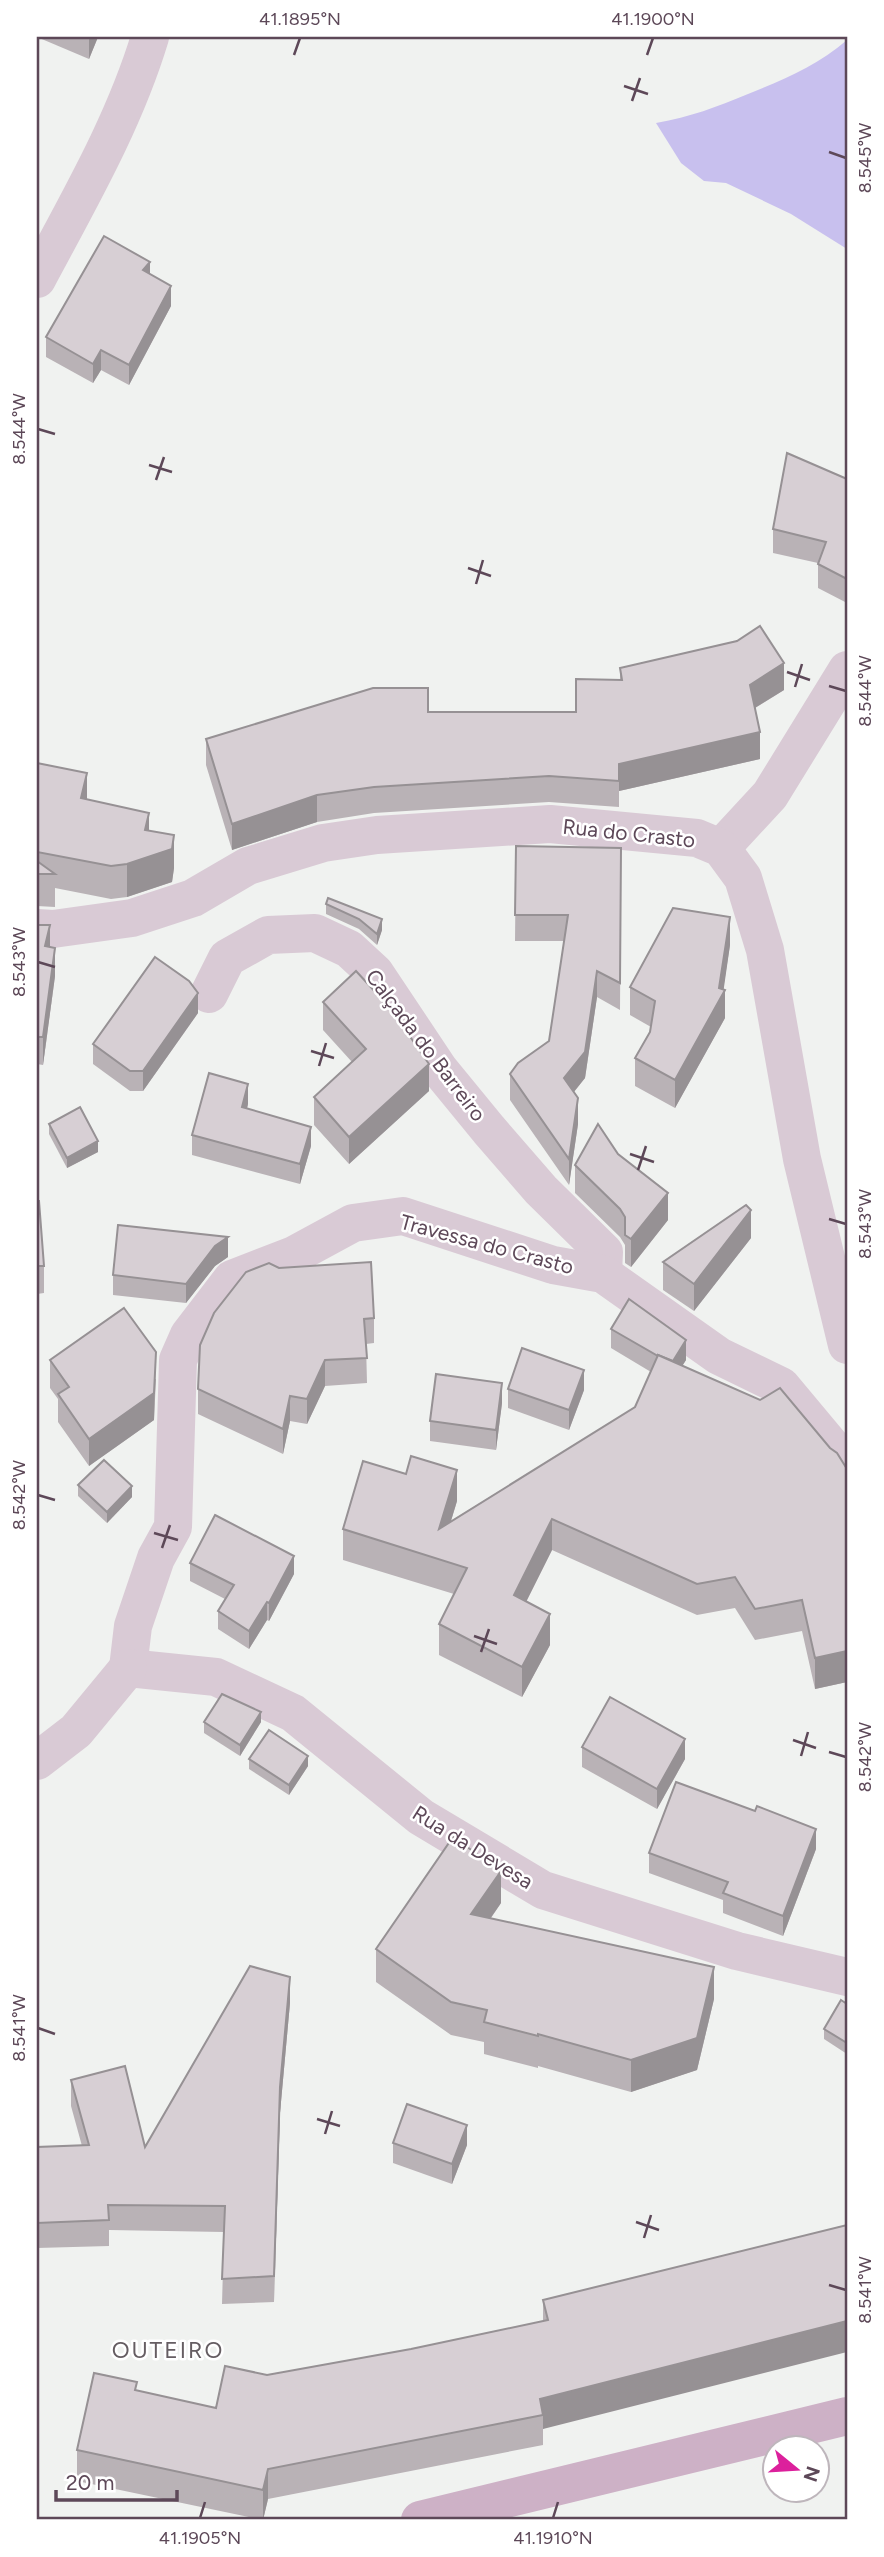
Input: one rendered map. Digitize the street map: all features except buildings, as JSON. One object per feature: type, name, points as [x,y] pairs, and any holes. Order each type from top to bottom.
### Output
[{"type":"main road","points":[[420,2520],[847,2417]]},
{"type":"street","points":[[37,279],[111,141],[141,68],[150,37]]},
{"type":"street","points":[[722,848],[770,795],[847,670]]},
{"type":"street","name":"Rua do Crasto","points":[[37,928],[53,929],[132,918],[193,898],[248,866],[323,843],[377,835],[550,824],[697,838],[722,848],[743,878],[765,950],[802,1159],[847,1345]]},
{"type":"street","name":"Calçada do Barreiro","points":[[209,994],[227,958],[268,935],[315,933],[349,949],[374,973],[439,1069],[489,1130],[541,1190],[604,1252],[603,1274]]},
{"type":"street","name":"Travessa do Crasto","points":[[128,1668],[133,1626],[156,1558],[173,1527],[178,1360],[189,1335],[232,1279],[294,1255],[353,1223],[403,1216],[553,1265],[603,1274],[719,1356],[781,1386],[847,1465]]},
{"type":"street","points":[[37,1761],[76,1731],[128,1668]]},
{"type":"street","name":"Rua da Devesa","points":[[128,1668],[216,1677],[293,1713],[421,1817],[543,1890],[737,1951],[847,1977]]},
{"type":"shaded area","points":[[847,40],[847,249],[791,214],[726,183],[704,181],[681,163],[656,123],[703,111],[775,83],[812,65]]},
{"type":"district","name":"OUTEIRO","points":[[168,2350]]}]
